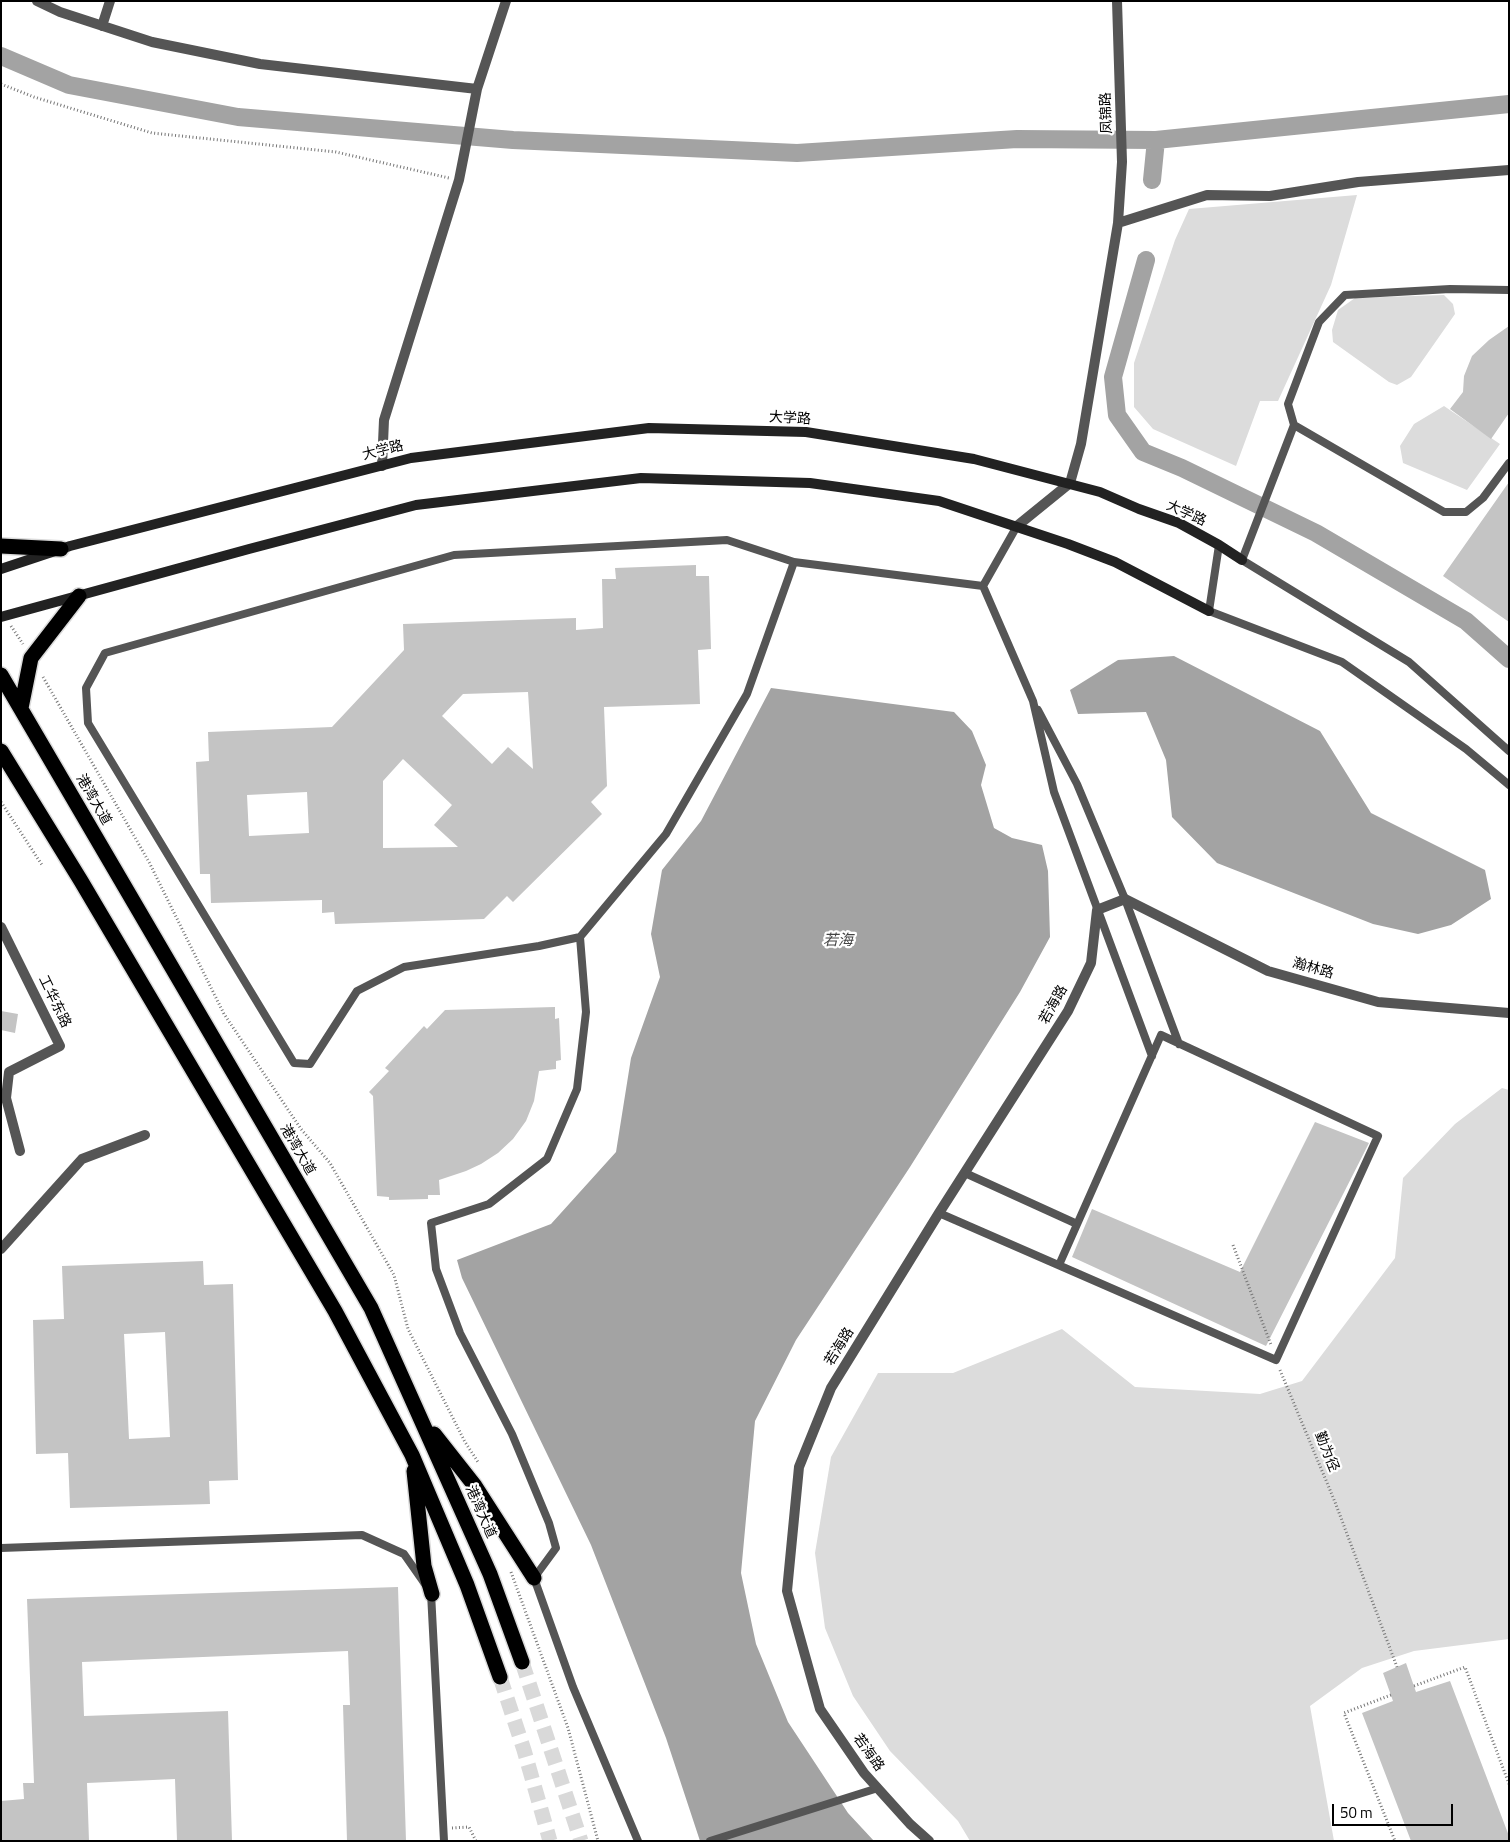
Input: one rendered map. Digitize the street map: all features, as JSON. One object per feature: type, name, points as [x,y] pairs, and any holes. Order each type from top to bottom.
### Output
[{"type":"highway","points":[[1,546],[61,549]]},
{"type":"highway","points":[[21,708],[31,658],[78,596]]},
{"type":"highway","name":"港湾大道","points":[[1,675],[371,1308],[490,1574],[522,1662]]},
{"type":"highway","points":[[1,751],[86,889],[330,1302],[412,1455],[467,1585],[500,1677]]},
{"type":"highway","points":[[420,1417],[475,1486],[534,1578]]},
{"type":"highway","points":[[412,1455],[424,1566],[432,1594]]},
{"type":"street","points":[[37,1],[60,12],[152,42],[260,64],[477,89]]},
{"type":"street","points":[[102,26],[110,1]]},
{"type":"street","points":[[382,466],[384,420],[459,180],[477,89],[506,1]]},
{"type":"street","name":"凤锦路","points":[[1070,483],[1081,444],[1118,223],[1122,162],[1117,1]]},
{"type":"street","points":[[1118,223],[1207,195],[1270,196],[1358,182],[1509,170]]},
{"type":"street","name":"大学路","points":[[1,569],[61,549],[412,458],[648,428],[806,432],[974,459],[1100,492],[1138,510],[1179,523],[1242,560]]},
{"type":"street","points":[[3,617],[416,505],[641,478],[810,483],[939,500],[1115,562],[1209,611]]},
{"type":"street","points":[[1017,526],[1070,483]]},
{"type":"street","points":[[1097,910],[1125,899]]},
{"type":"street","name":"瀚林路","points":[[1125,899],[1268,971],[1378,1002],[1509,1013]]},
{"type":"street","name":"若海路","points":[[929,1841],[910,1824],[864,1773],[820,1709],[788,1591],[799,1467],[831,1388],[939,1213],[1068,1011],[1091,963],[1097,910]]},
{"type":"street","name":"工华东路","points":[[1,927],[60,1046],[9,1072],[6,1098],[20,1151]]},
{"type":"street","points":[[1,1249],[82,1159],[145,1135]]},
{"type":"lane","points":[[1242,560],[1294,425],[1288,404],[1319,322],[1345,295],[1450,289],[1509,290]]},
{"type":"lane","points":[[1294,425],[1444,512],[1466,512],[1483,498],[1509,463]]},
{"type":"lane","points":[[983,586],[1017,526]]},
{"type":"lane","points":[[794,562],[747,694],[666,834],[580,937],[539,946],[404,967],[357,991],[310,1064],[294,1062],[88,723],[86,688],[105,653],[454,555],[727,540],[794,562],[983,586]]},
{"type":"lane","points":[[1219,545],[1209,611],[1342,662],[1466,749],[1509,785]]},
{"type":"lane","name":"大学路","points":[[1242,560],[1408,662],[1509,750]]},
{"type":"lane","points":[[983,586],[1033,701],[1077,784],[1125,899],[1179,1044]]},
{"type":"lane","points":[[1033,701],[1054,792],[1152,1056]]},
{"type":"lane","points":[[580,937],[586,1012],[577,1089],[547,1158],[489,1204],[431,1223],[436,1269],[460,1333],[512,1434],[549,1523],[556,1548],[534,1578],[573,1687],[638,1841]]},
{"type":"lane","points":[[939,1213],[1276,1360],[1378,1136],[1161,1035],[1059,1265]]},
{"type":"lane","points":[[965,1173],[1077,1224]]},
{"type":"lane","points":[[1,1548],[362,1535],[404,1554],[432,1594],[444,1841]]},
{"type":"lane","points":[[710,1841],[878,1788]]},
{"type":"path","points":[[1,84],[34,97],[152,133],[336,152],[459,180]]},
{"type":"path","points":[[3,617],[31,658],[149,862],[224,1014],[301,1129],[330,1163],[394,1275],[408,1329],[466,1442],[481,1467]]},
{"type":"path","points":[[1,802],[42,865]]},
{"type":"path","name":"勤为径","points":[[1233,1245],[1276,1360],[1335,1502],[1397,1667]]},
{"type":"path","points":[[510,1570],[568,1728],[598,1841]]},
{"type":"path","points":[[1414,1686],[1465,1667],[1509,1784]]},
{"type":"path","points":[[1391,1695],[1344,1713],[1395,1841]]},
{"type":"path","points":[[443,1828],[469,1827],[476,1841]]},
{"type":"shaded area","points":[[1357,195],[1331,285],[1278,401],[1260,401],[1236,466],[1153,429],[1134,407],[1134,363],[1175,240],[1189,209]]},
{"type":"shaded area","points":[[1444,295],[1453,304],[1455,314],[1411,377],[1397,385],[1389,382],[1333,342],[1332,330],[1338,310],[1355,298]]},
{"type":"shaded area","points":[[1444,406],[1500,444],[1467,490],[1403,463],[1400,446],[1414,424]]},
{"type":"shaded area","points":[[1502,1088],[1509,1090],[1509,1639],[1414,1651],[1362,1668],[1310,1706],[1334,1841],[970,1841],[958,1821],[890,1751],[853,1696],[825,1628],[815,1553],[831,1457],[878,1373],[953,1373],[1062,1329],[1135,1387],[1260,1394],[1302,1381],[1395,1258],[1403,1178],[1455,1124]]},
{"type":"water","points":[[1174,656],[1320,731],[1371,813],[1485,870],[1491,899],[1451,925],[1418,934],[1373,924],[1217,863],[1172,817],[1166,760],[1146,712],[1078,714],[1070,690],[1118,660]]},
{"type":"water","name":"若海","points":[[771,688],[954,712],[972,731],[986,765],[981,785],[994,828],[1012,838],[1042,845],[1048,871],[1050,937],[1020,992],[910,1167],[796,1340],[755,1421],[741,1573],[756,1644],[788,1722],[848,1813],[874,1841],[700,1841],[666,1738],[591,1545],[462,1278],[457,1260],[551,1224],[616,1152],[631,1058],[660,977],[651,934],[662,870],[701,821]]},
{"type":"building","points":[[1509,326],[1509,413],[1491,439],[1450,409],[1463,392],[1464,376],[1472,356],[1489,340]]},
{"type":"building","points":[[1509,482],[1509,622],[1443,576]]},
{"type":"building","points":[[696,565],[696,576],[709,576],[711,649],[698,650],[700,704],[604,707],[607,786],[591,802],[602,814],[513,902],[507,896],[484,919],[335,924],[334,912],[322,913],[322,900],[211,903],[210,874],[200,874],[196,762],[209,761],[208,732],[332,727],[404,650],[403,624],[576,618],[576,630],[603,628],[602,579],[616,579],[615,568]],"holes":[[[528,692],[533,769],[508,747],[492,764],[442,716],[463,694]],[[403,759],[452,805],[434,825],[458,847],[383,848],[383,781]],[[307,792],[309,833],[249,836],[247,795]]]},
{"type":"building","points":[[555,1007],[555,1019],[559,1018],[561,1060],[556,1061],[556,1069],[539,1071],[534,1101],[526,1121],[513,1139],[498,1153],[481,1164],[439,1180],[440,1195],[428,1195],[428,1199],[389,1200],[389,1197],[377,1196],[373,1096],[369,1092],[389,1071],[385,1068],[424,1026],[427,1029],[445,1010]]},
{"type":"building","points":[[1,1011],[18,1014],[15,1033],[1,1030]]},
{"type":"building","points":[[1315,1122],[1369,1143],[1266,1346],[1072,1257],[1092,1209],[1240,1272]]},
{"type":"building","points":[[203,1261],[204,1285],[233,1284],[238,1480],[209,1481],[210,1504],[70,1508],[68,1453],[36,1454],[33,1320],[64,1319],[62,1266]],"holes":[[[165,1332],[170,1437],[129,1439],[124,1334]]]},
{"type":"building","points":[[398,1587],[406,1841],[347,1841],[343,1705],[350,1705],[348,1651],[82,1662],[84,1716],[228,1711],[232,1841],[177,1841],[175,1779],[87,1783],[89,1841],[1,1841],[1,1801],[24,1799],[23,1783],[34,1783],[27,1599]]},
{"type":"building","points":[[1406,1663],[1416,1692],[1450,1681],[1509,1836],[1509,1841],[1411,1841],[1362,1713],[1393,1701],[1383,1673]]},
{"type":"waterway","points":[[1,56],[69,85],[238,117],[513,140],[797,153],[1017,139],[1156,140],[1509,104]]},
{"type":"waterway","points":[[1152,180],[1156,140]]},
{"type":"waterway","points":[[1146,260],[1113,377],[1117,415],[1143,452],[1182,468],[1316,533],[1466,621],[1509,659]]},
{"type":"tunnel","points":[[522,1662],[581,1841]]},
{"type":"tunnel","points":[[500,1677],[524,1750],[550,1841]]}]
